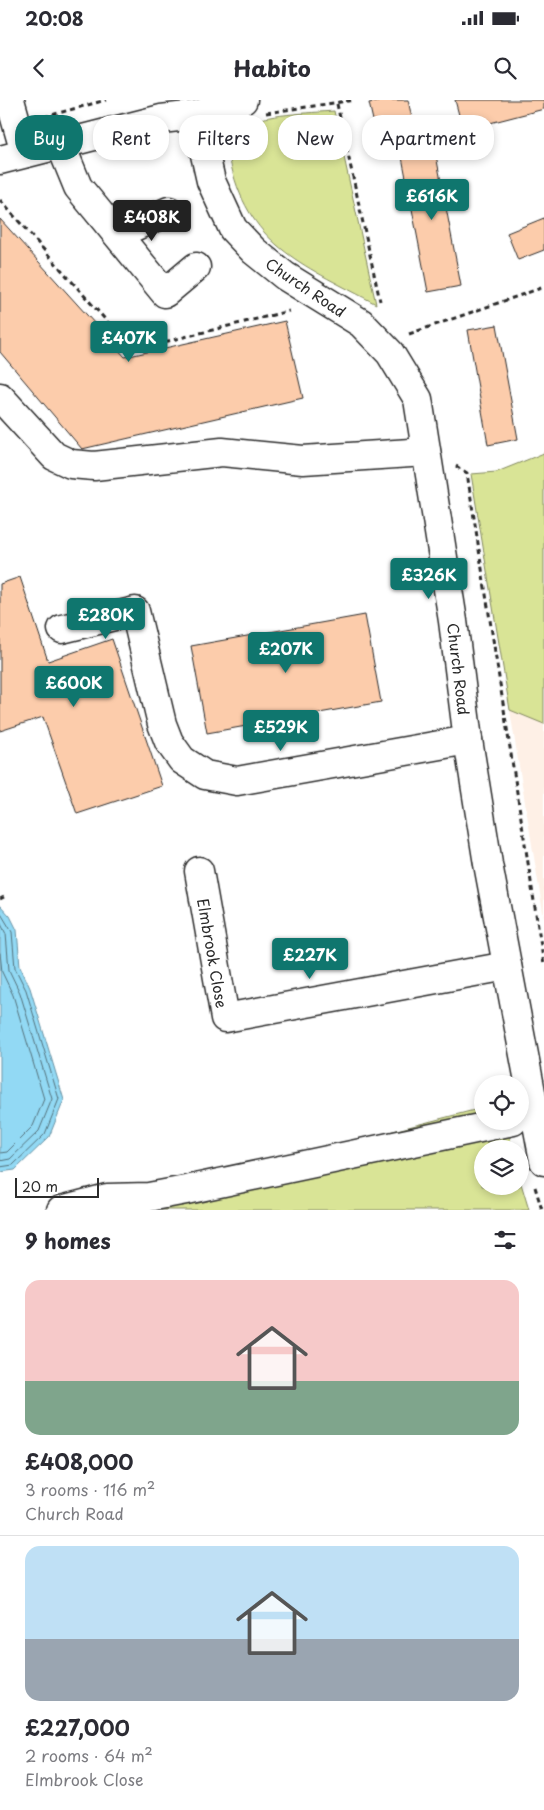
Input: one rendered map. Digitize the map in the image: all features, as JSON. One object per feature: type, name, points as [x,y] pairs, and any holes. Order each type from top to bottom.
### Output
[{"type":"street","points":[[10,100],[12,156]]},
{"type":"street","points":[[196,115],[254,107]]},
{"type":"street","points":[[83,138],[161,119],[179,117]]},
{"type":"street","points":[[67,160],[78,187],[165,293],[196,266]]},
{"type":"street","name":"Church Road","points":[[206,160],[211,181],[233,229],[254,251],[285,276],[362,323],[385,348],[405,375],[418,399],[424,425],[426,452],[453,621],[468,740],[507,966],[518,1075]]},
{"type":"street","points":[[118,234],[169,211]]},
{"type":"street","points":[[0,398],[54,456],[71,464],[94,466],[222,452],[303,460],[426,452]]},
{"type":"street","points":[[62,629],[135,612],[162,724],[169,742],[182,760],[205,775],[237,781],[468,740]]},
{"type":"street","name":"Elmbrook Close","points":[[199,871],[225,1018],[507,966]]},
{"type":"street","points":[[61,1210],[107,1198],[149,1197],[186,1190],[475,1130]]},
{"type":"street","name":"Church Road","points":[[528,1130],[544,1161]]},
{"type":"path","points":[[254,107],[337,104],[354,100]]},
{"type":"path","points":[[337,104],[382,310]]},
{"type":"path","points":[[408,334],[544,287]]},
{"type":"path","points":[[0,899],[4,897]]},
{"type":"shaded area","points":[[544,453],[544,918],[471,474],[497,472]]},
{"type":"green space","points":[[334,111],[335,115],[283,115]]},
{"type":"green space","points":[[278,116],[278,160],[345,160],[376,304],[305,266],[285,252],[267,236],[252,217],[240,193],[230,160],[268,160],[268,117]]},
{"type":"green space","points":[[544,453],[544,724],[510,710],[471,474],[497,472]]},
{"type":"green space","points":[[474,1110],[474,1130],[509,1130],[510,1140],[474,1140],[474,1195],[524,1195],[529,1210],[87,1210]]},
{"type":"water","points":[[0,905],[10,916],[17,930],[20,966],[30,988],[64,1100],[49,1137],[15,1170],[0,1172]]},
{"type":"building","points":[[383,100],[408,100],[411,115],[372,115],[369,103]]},
{"type":"building","points":[[455,100],[544,100],[544,109],[494,122],[494,115],[459,115]]},
{"type":"building","points":[[403,160],[437,160],[461,286],[428,292]]},
{"type":"building","points":[[544,218],[544,250],[518,260],[507,233]]},
{"type":"building","points":[[0,219],[125,357],[285,321],[303,398],[82,449],[0,352]]},
{"type":"building","points":[[497,325],[518,439],[488,445],[468,330]]},
{"type":"building","points":[[20,577],[48,661],[112,639],[162,786],[77,814],[43,717],[0,731],[0,584]]},
{"type":"building","points":[[365,615],[381,702],[207,733],[191,646]]}]
